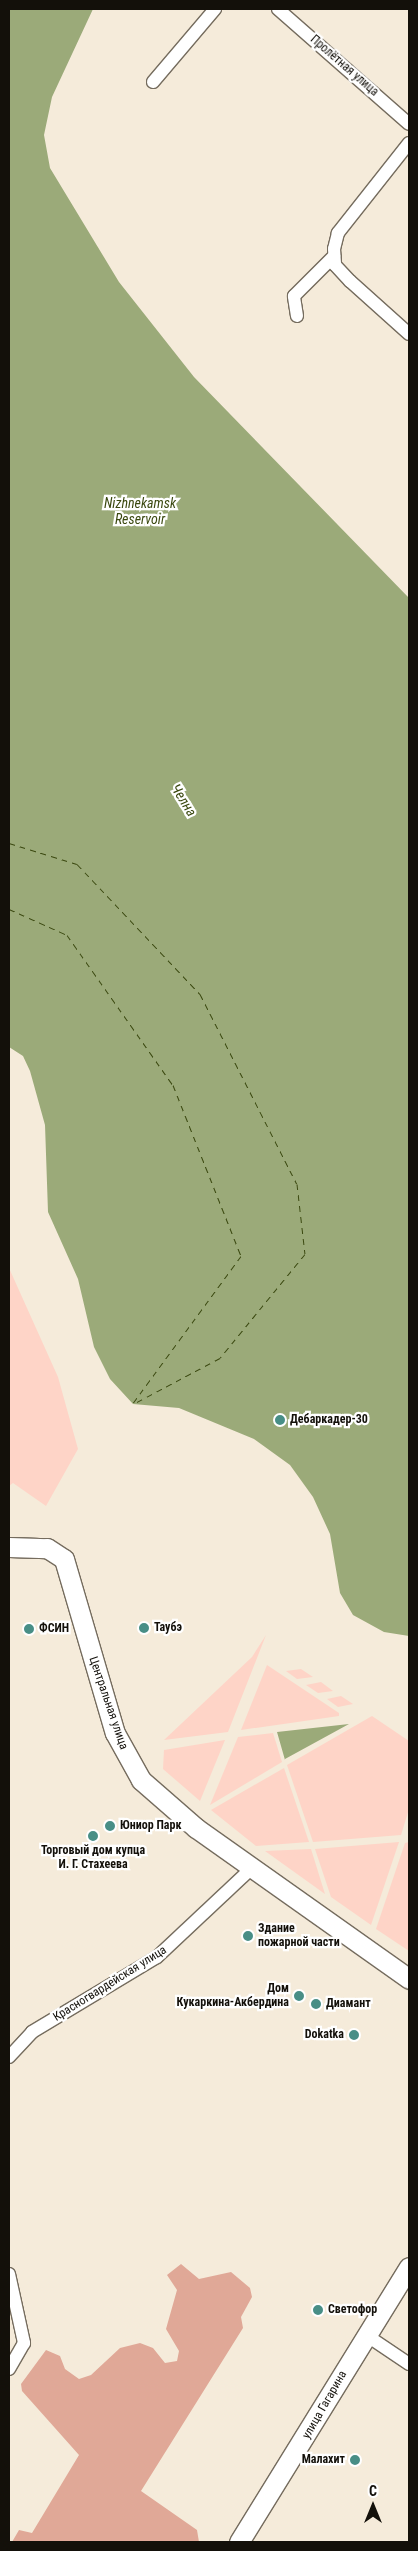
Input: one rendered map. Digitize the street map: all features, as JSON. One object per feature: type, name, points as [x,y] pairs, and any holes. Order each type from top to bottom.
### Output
[{"type":"street","points":[[153,82],[215,9]]},
{"type":"street","name":"Пролётная улица","points":[[278,9],[409,124]]},
{"type":"street","points":[[409,143],[338,233],[334,252],[335,265],[409,334]]},
{"type":"street","points":[[297,316],[294,296],[334,252]]},
{"type":"street","name":"Центральная улица","points":[[9,1547],[47,1548],[64,1559],[116,1733],[137,1776],[196,1828],[409,1979]]},
{"type":"street","name":"Красногвардейская улица","points":[[9,2056],[32,2032],[157,1957],[253,1867]]},
{"type":"street","name":"улица Гагарина","points":[[240,2542],[409,2267]]},
{"type":"street","points":[[9,2274],[24,2343],[9,2369]]},
{"type":"street","points":[[366,2336],[409,2364]]},
{"type":"shaded area","points":[[9,1268],[58,1377],[78,1449],[46,1506],[13,1483],[9,1486]]},
{"type":"shaded area","points":[[266,1635],[228,1732],[164,1740],[252,1657]]},
{"type":"shaded area","points":[[267,1665],[339,1713],[339,1716],[241,1730]]},
{"type":"shaded area","points":[[301,1669],[313,1677],[297,1679],[286,1671]]},
{"type":"shaded area","points":[[321,1682],[333,1691],[318,1693],[306,1685]]},
{"type":"shaded area","points":[[341,1696],[353,1704],[338,1707],[327,1699]]},
{"type":"shaded area","points":[[372,1716],[409,1741],[409,1809],[401,1835],[313,1842],[287,1765]]},
{"type":"shaded area","points":[[273,1733],[282,1762],[210,1805],[238,1737]]},
{"type":"shaded area","points":[[225,1740],[200,1801],[163,1769],[164,1750]]},
{"type":"shaded area","points":[[284,1768],[309,1842],[256,1846],[211,1810]]},
{"type":"shaded area","points":[[399,1842],[371,1925],[331,1897],[315,1849]]},
{"type":"shaded area","points":[[409,1842],[409,1951],[376,1929],[405,1843]]},
{"type":"shaded area","points":[[311,1849],[325,1894],[265,1851]]},
{"type":"shaded area","points":[[181,2264],[199,2279],[231,2272],[250,2288],[252,2297],[241,2317],[243,2328],[141,2491],[197,2530],[199,2542],[12,2542],[19,2530],[32,2533],[79,2455],[22,2391],[21,2384],[46,2350],[60,2356],[65,2369],[79,2379],[91,2375],[120,2348],[140,2343],[153,2348],[165,2363],[177,2361],[179,2351],[166,2329],[177,2290],[167,2275]]},
{"type":"water","points":[[9,9],[93,9],[52,97],[44,135],[50,168],[119,282],[194,377],[409,598],[409,1636],[384,1632],[353,1615],[340,1593],[330,1534],[313,1497],[290,1465],[254,1439],[179,1408],[133,1404],[110,1379],[94,1347],[78,1279],[48,1212],[45,1125],[30,1071],[23,1056],[9,1047]]},
{"type":"water","points":[[349,1724],[285,1759],[285,1760],[277,1732]]},
{"type":"ferry route","points":[[9,843],[77,864],[200,994],[297,1184],[305,1254],[220,1358],[133,1404]]},
{"type":"ferry route","points":[[9,909],[67,935],[173,1085],[241,1256],[133,1403]]},
{"type":"place","name":"Дебаркадер-30","points":[[280,1420]]},
{"type":"place","name":"Таубэ","points":[[144,1628]]},
{"type":"place","name":"ФСИН","points":[[29,1629]]},
{"type":"place","name":"Юниор Парк","points":[[110,1826]]},
{"type":"place","name":"Торговый дом купца И. Г. Стахеева","points":[[93,1836]]},
{"type":"place","name":"Здание пожарной части","points":[[248,1936]]},
{"type":"place","name":"Дом Кукаркина-Акбердина","points":[[299,1996]]},
{"type":"place","name":"Диамант","points":[[316,2004]]},
{"type":"place","name":"Dokatka","points":[[354,2035]]},
{"type":"place","name":"Светофор","points":[[318,2310]]},
{"type":"place","name":"Малахит","points":[[355,2460]]},
{"type":"water label","name":"Nizhnekamsk Reservoir","points":[[140,512]]},
{"type":"water label","name":"Челна","points":[[184,800]]}]
